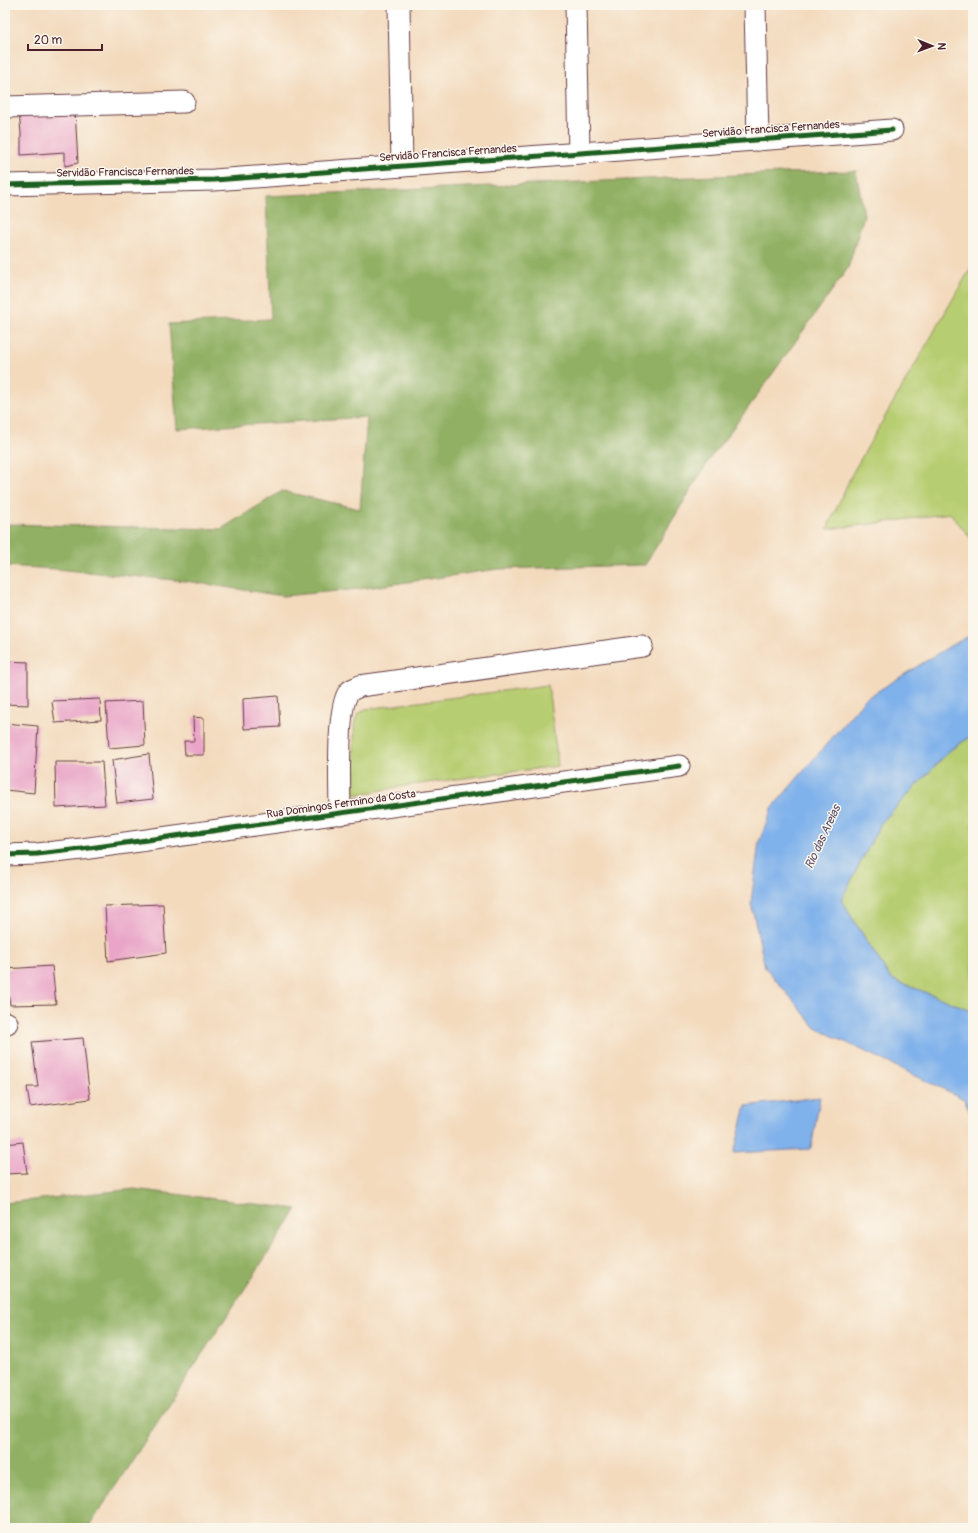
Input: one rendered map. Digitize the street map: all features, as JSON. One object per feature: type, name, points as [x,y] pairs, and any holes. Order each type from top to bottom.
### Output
[{"type":"street","points":[[399,5],[402,166]]},
{"type":"street","points":[[576,5],[579,153]]},
{"type":"street","points":[[755,5],[758,140]]},
{"type":"street","points":[[5,108],[184,102]]},
{"type":"street","name":"Servidão Francisca Fernandes","points":[[5,185],[214,180],[892,130]]},
{"type":"street","points":[[340,814],[341,722],[344,702],[350,691],[360,686],[642,646]]},
{"type":"street","name":"Rua Domingos Fermino da Costa","points":[[5,855],[37,854],[82,849],[679,766]]},
{"type":"green space","points":[[856,171],[864,215],[848,268],[711,457],[645,565],[498,569],[359,589],[283,596],[185,581],[5,566],[5,524],[221,529],[282,491],[360,509],[367,417],[177,429],[169,324],[271,319],[266,196]]},
{"type":"green space","points":[[973,264],[973,541],[950,513],[827,529],[852,474]]},
{"type":"green space","points":[[548,685],[558,766],[411,785],[354,795],[354,725],[357,715],[365,709]]},
{"type":"green space","points":[[973,735],[973,1011],[891,979],[841,900],[881,823],[950,750]]},
{"type":"green space","points":[[134,1189],[297,1209],[88,1528],[5,1528],[5,1203]]},
{"type":"water","name":"Rio das Areias","points":[[973,634],[973,735],[950,750],[881,823],[841,900],[891,979],[973,1011],[973,1114],[971,1114],[964,1099],[816,1028],[765,967],[751,903],[759,842],[772,808],[865,699],[950,646]]},
{"type":"water","points":[[820,1097],[811,1149],[734,1153],[746,1106]]},
{"type":"building","points":[[75,110],[78,163],[65,166],[65,152],[21,155],[19,112]]},
{"type":"building","points":[[5,661],[28,662],[28,705],[5,704]]},
{"type":"building","points":[[278,696],[280,727],[244,729],[243,699]]},
{"type":"building","points":[[100,699],[101,720],[55,723],[52,701]]},
{"type":"building","points":[[143,701],[145,745],[109,748],[106,703]]},
{"type":"building","points":[[193,717],[204,718],[204,755],[185,755],[184,741],[194,741]]},
{"type":"building","points":[[5,723],[38,726],[34,793],[5,790]]},
{"type":"building","points":[[149,754],[153,799],[117,803],[112,760]]},
{"type":"building","points":[[55,762],[102,762],[105,805],[56,808]]},
{"type":"building","points":[[163,904],[166,953],[108,961],[105,906]]},
{"type":"building","points":[[52,966],[56,1004],[10,1005],[5,969]]},
{"type":"building","points":[[83,1038],[90,1099],[30,1107],[27,1087],[38,1087],[32,1042]]},
{"type":"building","points":[[23,1142],[27,1173],[5,1174],[5,1144]]},
{"type":"cycle path","points":[[5,185],[214,180],[892,130]]},
{"type":"cycle path","points":[[5,855],[37,854],[82,849],[679,766]]}]
